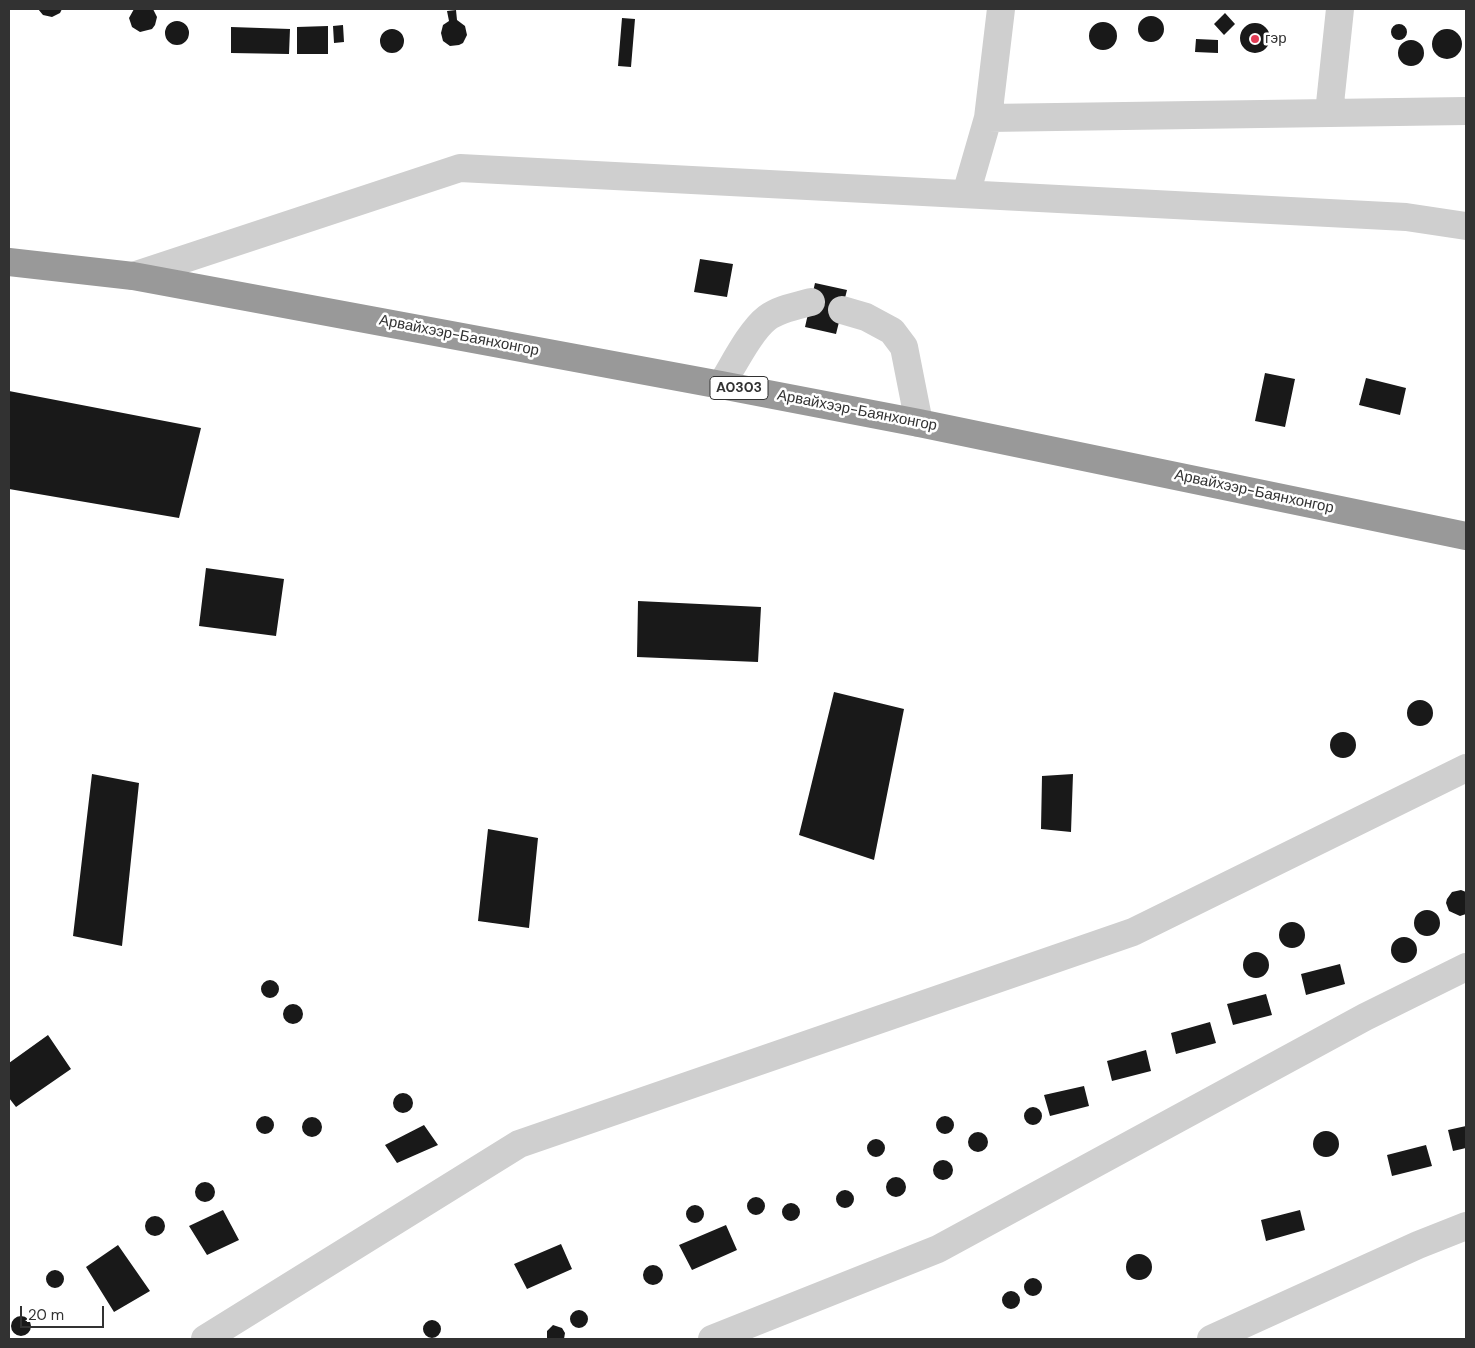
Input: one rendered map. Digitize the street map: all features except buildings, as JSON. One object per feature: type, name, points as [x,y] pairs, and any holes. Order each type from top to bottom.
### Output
[{"type":"highway","name":"Арвайхээр-Баянхонгор","points":[[9,262],[133,276],[721,385],[919,423],[1466,536]]},
{"type":"street","points":[[966,194],[988,118],[1001,9]]},
{"type":"street","points":[[1329,113],[1340,9]]},
{"type":"street","points":[[988,118],[1466,111]]},
{"type":"street","points":[[133,276],[460,168],[1406,216],[1466,226]]},
{"type":"street","points":[[721,385],[757,328],[768,318],[784,309],[811,302]]},
{"type":"street","points":[[842,310],[866,317],[892,331],[904,347],[919,423]]},
{"type":"street","points":[[205,1339],[519,1144],[1132,932],[1466,768]]},
{"type":"street","points":[[712,1339],[938,1249],[1365,1017],[1466,967]]},
{"type":"street","points":[[1211,1339],[1418,1245],[1466,1226]]},
{"type":"place","name":"гэр","points":[[1255,39]]}]
